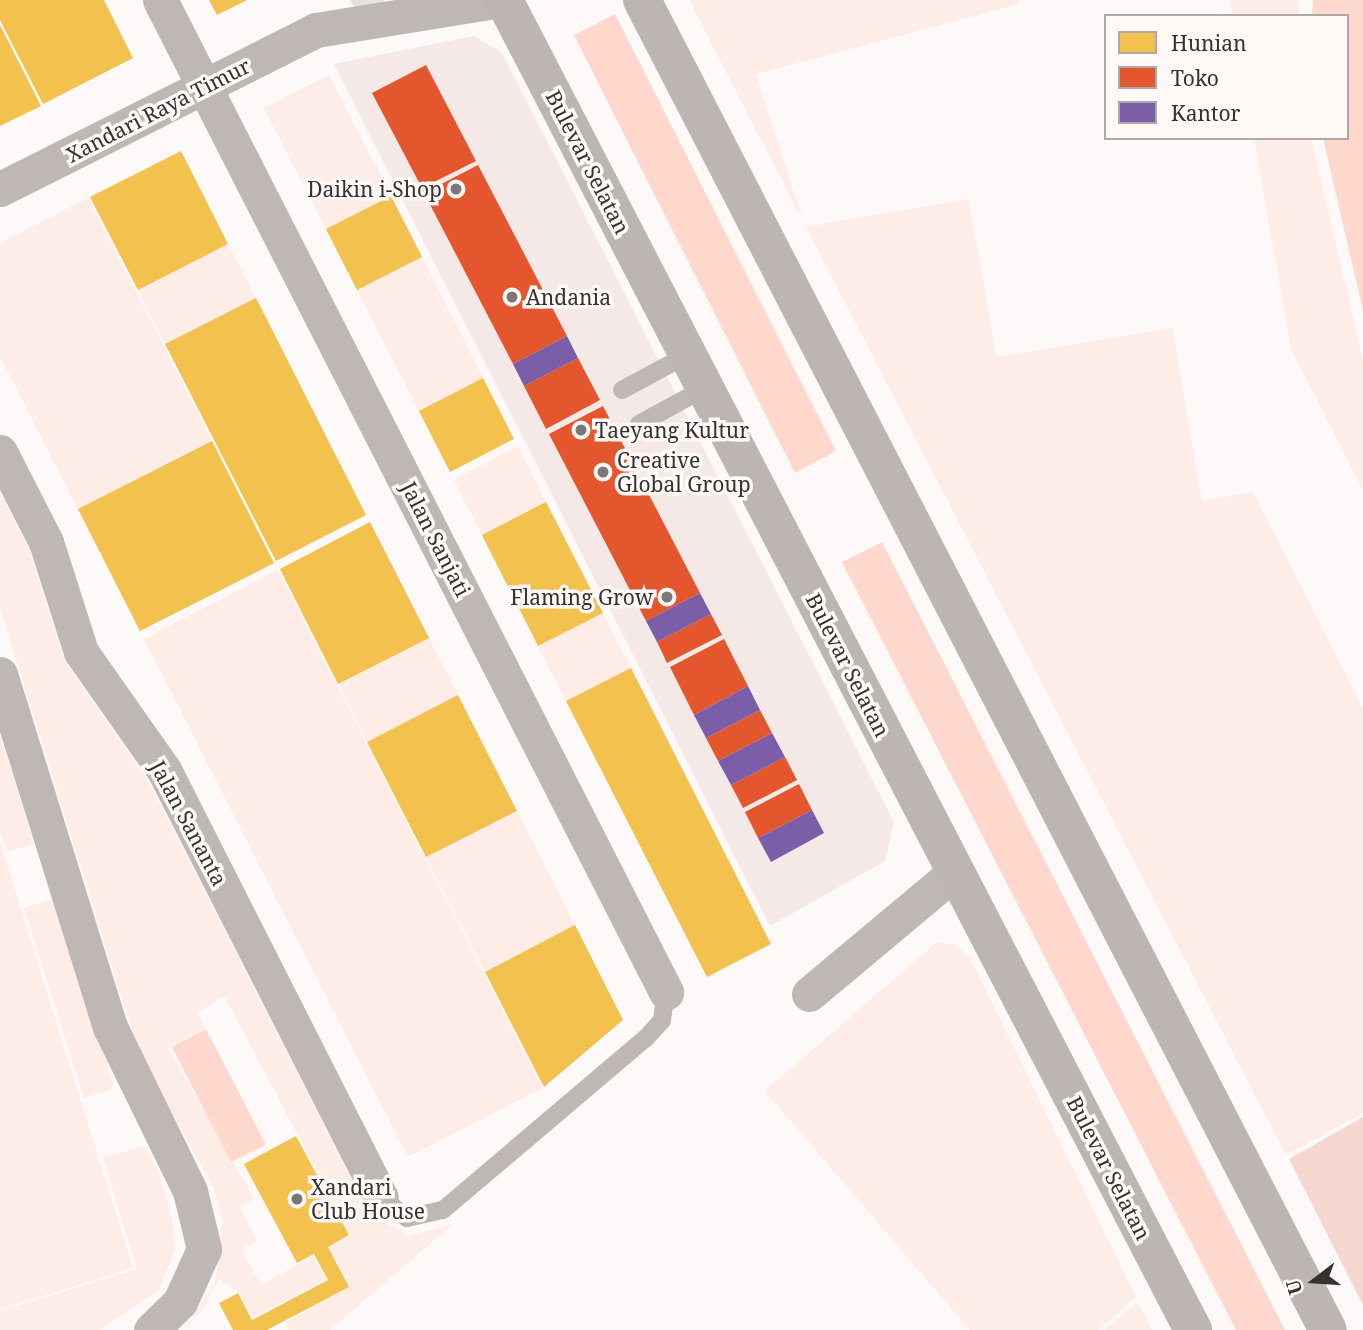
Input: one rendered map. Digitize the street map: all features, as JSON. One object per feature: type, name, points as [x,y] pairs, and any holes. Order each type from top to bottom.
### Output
[{"type":"main road","name":"Bulevar Selatan","points":[[503,0],[1193,1330]]},
{"type":"main road","points":[[642,0],[1328,1330]]},
{"type":"street","name":"Jalan Sanjati","points":[[160,0],[666,992]]},
{"type":"street","points":[[316,30],[343,0]]},
{"type":"street","points":[[316,30],[436,5],[503,0]]},
{"type":"street","name":"Xandari Raya Timur","points":[[0,189],[316,30]]},
{"type":"street","name":"Jalan Sananta","points":[[0,452],[46,542],[82,652],[163,770],[381,1197]]},
{"type":"street","points":[[0,674],[110,1027],[190,1191],[204,1249],[180,1302],[151,1330]]},
{"type":"street","points":[[809,994],[956,871]]},
{"type":"lane","points":[[622,390],[696,372]]},
{"type":"lane","points":[[639,424],[696,372]]},
{"type":"lane","points":[[381,1197],[407,1218],[443,1210],[646,1038],[662,1020],[666,992]]},
{"type":"shaded area","points":[[689,0],[1017,0],[1019,4],[756,74],[803,221]]},
{"type":"shaded area","points":[[1230,0],[1299,0],[1299,14],[1233,14]]},
{"type":"shaded area","points":[[1313,0],[1363,0],[1363,310],[1323,140],[1349,140],[1349,14],[1312,14]]},
{"type":"shaded area","points":[[615,14],[836,451],[795,473],[574,35]]},
{"type":"shaded area","points":[[474,36],[502,53],[894,822],[885,861],[770,926],[334,64]]},
{"type":"shaded area","points":[[329,75],[391,196],[326,229],[264,108]]},
{"type":"shaded area","points":[[1254,140],[1311,140],[1363,360],[1363,490],[1291,349]]},
{"type":"shaded area","points":[[88,198],[212,441],[78,509],[0,356],[0,243]]},
{"type":"shaded area","points":[[969,199],[996,357],[1172,328],[1202,501],[1253,492],[1363,708],[1363,1113],[1286,1155],[806,227]]},
{"type":"shaded area","points":[[228,244],[256,298],[165,344],[138,290]]},
{"type":"shaded area","points":[[422,257],[483,378],[419,411],[357,290]]},
{"type":"shaded area","points":[[518,446],[546,502],[482,535],[454,480]]},
{"type":"shaded area","points":[[0,494],[29,550],[65,662],[147,779],[369,1214],[409,1236],[453,1224],[330,1330],[289,1330],[285,1323],[350,1287],[329,1247],[351,1236],[225,997],[197,1012],[205,1028],[168,1048],[254,1199],[240,1207],[257,1240],[241,1250],[261,1285],[313,1256],[326,1279],[253,1318],[238,1292],[219,1279],[202,1310],[184,1330],[215,1282],[223,1220],[213,1186],[147,1069],[128,1018],[0,608]]},
{"type":"shaded area","points":[[882,542],[1285,1330],[1236,1330],[842,562]]},
{"type":"shaded area","points":[[278,570],[542,1088],[408,1157],[144,639]]},
{"type":"shaded area","points":[[603,613],[631,668],[566,701],[538,646]]},
{"type":"shaded area","points":[[429,638],[458,695],[367,742],[338,684]]},
{"type":"shaded area","points":[[0,735],[34,844],[7,852],[0,830]]},
{"type":"shaded area","points":[[517,811],[575,925],[485,972],[426,857]]},
{"type":"shaded area","points":[[0,842],[133,1268],[1,1309],[0,1304]]},
{"type":"shaded area","points":[[52,899],[113,1083],[111,1090],[84,1098],[24,908]]},
{"type":"shaded area","points":[[937,942],[956,945],[971,960],[1136,1297],[1098,1330],[970,1330],[765,1091]]},
{"type":"shaded area","points":[[206,1029],[266,1145],[231,1162],[172,1047]]},
{"type":"shaded area","points":[[1363,1117],[1363,1305],[1289,1159]]},
{"type":"shaded area","points":[[143,1146],[159,1171],[173,1225],[175,1249],[159,1291],[99,1330],[0,1330],[0,1311],[137,1269],[103,1158]]},
{"type":"shaded area","points":[[1138,1302],[1152,1330],[1104,1330]]},
{"type":"building: Hunian","points":[[0,0],[104,0],[133,58],[43,104],[0,20]]},
{"type":"building: Hunian","points":[[209,0],[247,0],[217,15]]},
{"type":"building: Hunian","points":[[0,25],[41,106],[0,126]]},
{"type":"building: Hunian","points":[[181,151],[228,244],[138,290],[90,197]]},
{"type":"building: Hunian","points":[[391,196],[422,257],[357,290],[326,229]]},
{"type":"building: Hunian","points":[[256,298],[366,515],[276,561],[165,344]]},
{"type":"building: Hunian","points":[[483,378],[514,439],[450,472],[419,411]]},
{"type":"building: Hunian","points":[[212,441],[274,563],[140,631],[78,509]]},
{"type":"building: Hunian","points":[[546,502],[603,613],[538,646],[482,535]]},
{"type":"building: Hunian","points":[[370,522],[429,638],[338,684],[280,569]]},
{"type":"building: Hunian","points":[[631,668],[771,944],[707,977],[566,701]]},
{"type":"building: Hunian","points":[[458,695],[517,811],[426,857],[367,742]]},
{"type":"building: Hunian","points":[[575,925],[623,1020],[544,1087],[485,972]]},
{"type":"building: Hunian","name":"Xandari Club House","points":[[296,1136],[349,1235],[328,1247],[349,1287],[267,1330],[233,1330],[219,1303],[238,1293],[252,1320],[328,1280],[314,1254],[297,1263],[244,1164]]},
{"type":"building: Toko","points":[[426,65],[476,161],[422,188],[372,93]]},
{"type":"building: Toko","points":[[478,165],[567,336],[513,364],[424,193]]},
{"type":"building: Toko","points":[[578,358],[600,400],[546,429],[524,386]]},
{"type":"building: Toko","points":[[603,406],[700,593],[646,621],[549,434]]},
{"type":"building: Toko","points":[[711,614],[722,635],[667,663],[657,642]]},
{"type":"building: Toko","points":[[724,639],[748,686],[694,715],[670,667]]},
{"type":"building: Toko","points":[[760,710],[772,733],[718,761],[706,738]]},
{"type":"building: Toko","points":[[785,757],[797,780],[743,808],[731,785]]},
{"type":"building: Toko","points":[[799,784],[812,810],[758,838],[745,812]]},
{"type":"building: Kantor","points":[[567,336],[578,358],[524,386],[513,364]]},
{"type":"building: Kantor","points":[[700,593],[711,614],[657,642],[646,621]]},
{"type":"building: Kantor","points":[[748,686],[760,710],[706,738],[694,715]]},
{"type":"building: Kantor","points":[[772,733],[785,757],[731,785],[718,761]]},
{"type":"building: Kantor","points":[[812,810],[824,833],[771,862],[758,838]]},
{"type":"building: Lainnya","points":[[350,0],[383,0],[387,9],[359,17]]},
{"type":"place","name":"Daikin i-Shop","points":[[456,189]]},
{"type":"place","name":"Andania","points":[[512,297]]},
{"type":"place","name":"Taeyang Kultur","points":[[581,430]]},
{"type":"place","name":"Creative Global Group","points":[[603,472]]},
{"type":"place","name":"Flaming Grow","points":[[667,597]]},
{"type":"place","name":"Xandari Club House","points":[[297,1199]]}]
